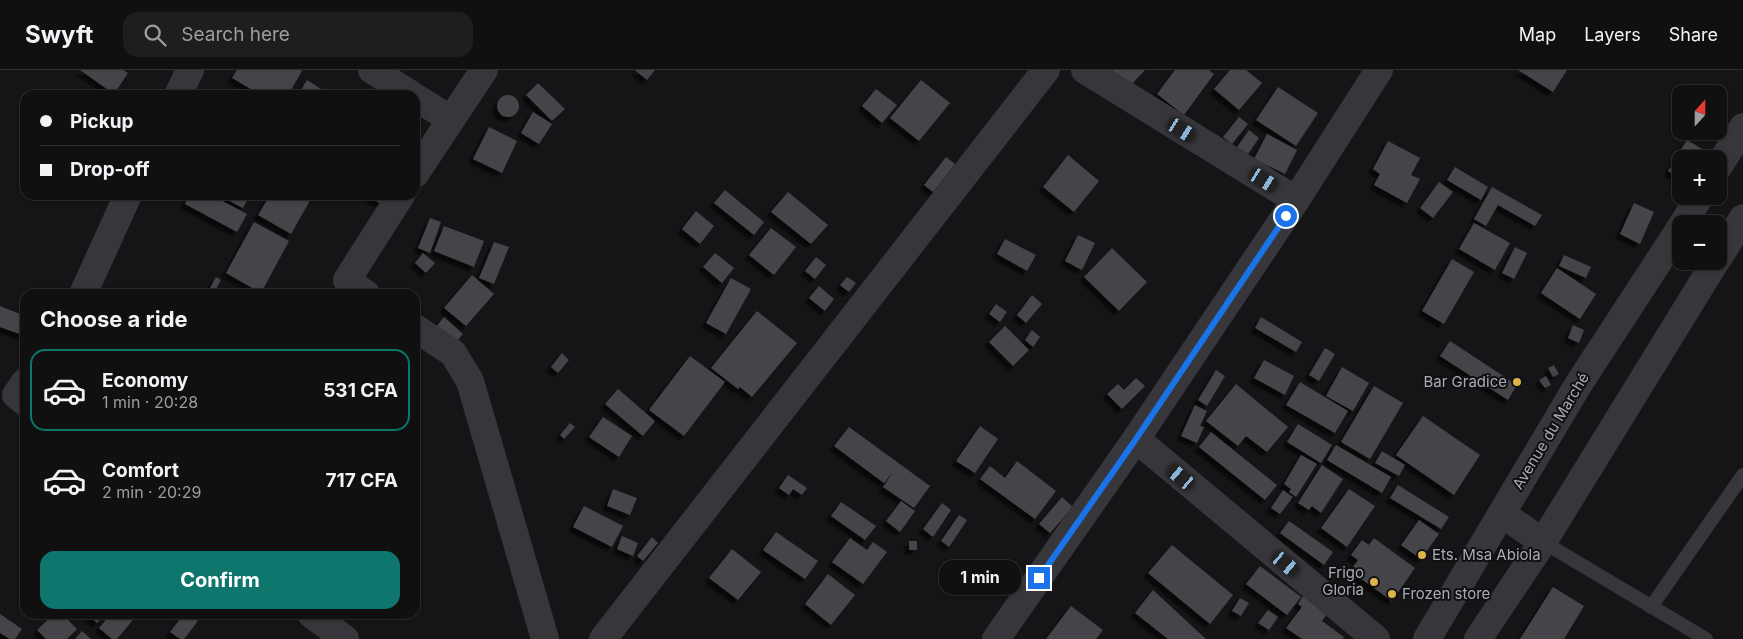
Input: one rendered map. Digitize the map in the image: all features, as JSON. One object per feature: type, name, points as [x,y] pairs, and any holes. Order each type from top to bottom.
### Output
[{"type":"street","points":[[180,90],[190,70]]},
{"type":"street","points":[[372,70],[404,90]]},
{"type":"street","points":[[420,166],[484,70]]},
{"type":"street","points":[[604,639],[1046,70]]},
{"type":"street","points":[[1085,70],[1296,200]]},
{"type":"street","points":[[996,639],[1136,439],[1296,200],[1379,70]]},
{"type":"street","points":[[420,100],[450,119]]},
{"type":"street","points":[[1727,153],[1743,127]]},
{"type":"street","points":[[85,289],[126,200]]},
{"type":"street","points":[[359,289],[347,280],[398,200]]},
{"type":"street","points":[[1727,243],[1743,218]]},
{"type":"street","name":"Avenue du Marché","points":[[1427,639],[1578,384],[1672,241]]},
{"type":"street","points":[[1478,639],[1543,542],[1710,270]]},
{"type":"street","points":[[420,331],[453,353],[470,381],[545,639]]},
{"type":"street","points":[[1136,439],[1376,639]]},
{"type":"street","points":[[1502,514],[1543,542]]},
{"type":"street","points":[[318,619],[345,639]]},
{"type":"lane","points":[[1651,607],[1743,475]]},
{"type":"lane","points":[[1543,542],[1706,639]]},
{"type":"building","points":[[80,70],[123,70],[128,73],[117,90],[108,90]]},
{"type":"building","points":[[237,70],[302,71],[291,90],[252,90],[232,78]]},
{"type":"building","points":[[635,70],[655,70],[647,80]]},
{"type":"building","points":[[1112,70],[1145,70],[1130,86]]},
{"type":"building","points":[[1175,70],[1209,70],[1214,74],[1184,115],[1157,94]]},
{"type":"building","points":[[1230,70],[1246,70],[1262,83],[1239,110],[1214,89]]},
{"type":"building","points":[[1518,70],[1567,70],[1553,92]]},
{"type":"building","points":[[307,80],[323,90],[301,90]]},
{"type":"building","points":[[921,80],[950,103],[919,141],[890,118]]},
{"type":"building","points":[[538,83],[565,109],[552,121],[526,95]]},
{"type":"building","points":[[1278,87],[1318,113],[1296,146],[1256,120]]},
{"type":"building","points":[[876,89],[897,105],[882,123],[862,106]]},
{"type":"building","points":[[508,95],[516,98],[519,106],[516,114],[508,117],[500,114],[497,106],[500,98]]},
{"type":"building","points":[[533,112],[552,124],[539,144],[521,133]]},
{"type":"building","points":[[1239,117],[1248,124],[1232,144],[1223,137]]},
{"type":"building","points":[[489,127],[517,141],[502,173],[473,159]]},
{"type":"building","points":[[1249,130],[1259,138],[1248,154],[1237,147]]},
{"type":"building","points":[[1267,134],[1297,150],[1285,174],[1254,159]]},
{"type":"building","points":[[1687,140],[1704,150],[1681,150]]},
{"type":"building","points":[[1388,141],[1420,158],[1411,175],[1420,179],[1407,203],[1374,185],[1380,174],[1373,169]]},
{"type":"building","points":[[1068,155],[1099,181],[1074,212],[1043,187]]},
{"type":"building","points":[[946,157],[955,164],[933,192],[924,185]]},
{"type":"building","points":[[1672,165],[1672,173],[1668,171]]},
{"type":"building","points":[[1455,167],[1488,187],[1481,200],[1447,180]]},
{"type":"building","points":[[1439,182],[1453,192],[1433,218],[1420,208]]},
{"type":"building","points":[[1492,187],[1542,215],[1535,226],[1498,205],[1486,226],[1474,219]]},
{"type":"building","points":[[725,190],[764,222],[754,235],[714,203]]},
{"type":"building","points":[[788,192],[828,225],[811,244],[771,212]]},
{"type":"building","points":[[187,200],[220,200],[247,214],[237,232],[185,204]]},
{"type":"building","points":[[228,200],[247,200],[243,208]]},
{"type":"building","points":[[267,200],[310,200],[291,234],[258,215]]},
{"type":"building","points":[[374,200],[391,200],[386,207]]},
{"type":"building","points":[[1634,203],[1654,212],[1640,244],[1620,234]]},
{"type":"building","points":[[696,211],[714,226],[700,244],[682,229]]},
{"type":"building","points":[[430,218],[441,222],[430,253],[418,248]]},
{"type":"building","points":[[254,222],[289,241],[263,289],[254,289],[226,273]]},
{"type":"building","points":[[1474,223],[1510,243],[1495,270],[1459,249]]},
{"type":"building","points":[[444,226],[484,241],[474,267],[434,251]]},
{"type":"building","points":[[771,228],[796,247],[774,275],[749,255]]},
{"type":"building","points":[[1078,235],[1095,243],[1082,270],[1065,261]]},
{"type":"building","points":[[1005,239],[1036,255],[1027,271],[997,254]]},
{"type":"building","points":[[494,242],[509,247],[494,284],[479,278]]},
{"type":"building","points":[[1515,247],[1527,253],[1514,279],[1502,273]]},
{"type":"building","points":[[1112,248],[1147,282],[1119,311],[1084,277]]},
{"type":"building","points":[[423,253],[435,263],[426,273],[415,263]]},
{"type":"building","points":[[715,253],[734,268],[722,283],[703,267]]},
{"type":"building","points":[[1564,255],[1591,267],[1586,278],[1559,266]]},
{"type":"building","points":[[816,257],[826,265],[815,279],[805,271]]},
{"type":"building","points":[[1452,259],[1474,272],[1444,324],[1422,311]]},
{"type":"building","points":[[1557,268],[1596,294],[1580,319],[1541,293]]},
{"type":"building","points":[[472,275],[494,294],[466,326],[444,308]]},
{"type":"building","points":[[216,277],[221,280],[216,289],[210,289]]},
{"type":"building","points":[[847,277],[856,283],[849,292],[840,285]]},
{"type":"building","points":[[731,278],[751,289],[726,334],[706,323]]},
{"type":"building","points":[[819,286],[834,299],[825,311],[809,298]]},
{"type":"building","points":[[1032,295],[1042,304],[1026,323],[1017,315]]},
{"type":"building","points":[[996,304],[1007,312],[1000,322],[989,314]]},
{"type":"building","points":[[0,306],[20,314],[20,334],[0,327]]},
{"type":"building","points":[[757,311],[797,343],[752,397],[740,387],[738,389],[711,368]]},
{"type":"building","points":[[444,317],[463,334],[452,347],[433,331]]},
{"type":"building","points":[[1261,317],[1302,342],[1296,352],[1255,328]]},
{"type":"building","points":[[1573,325],[1584,330],[1579,343],[1568,338]]},
{"type":"building","points":[[1005,326],[1029,350],[1013,366],[989,342]]},
{"type":"building","points":[[1032,330],[1040,337],[1033,347],[1025,340]]},
{"type":"building","points":[[1450,341],[1517,385],[1508,400],[1440,356]]},
{"type":"building","points":[[1325,348],[1335,354],[1319,381],[1309,375]]},
{"type":"building","points":[[562,353],[569,360],[558,373],[551,367]]},
{"type":"building","points":[[690,356],[725,382],[684,436],[649,410]]},
{"type":"building","points":[[1264,360],[1294,376],[1285,395],[1254,378]]},
{"type":"building","points":[[1554,365],[1559,374],[1553,377],[1548,368]]},
{"type":"building","points":[[1342,367],[1369,383],[1353,411],[1326,396]]},
{"type":"building","points":[[1216,370],[1225,376],[1207,406],[1198,400]]},
{"type":"building","points":[[1546,376],[1551,385],[1545,388],[1539,380]]},
{"type":"building","points":[[1136,378],[1145,386],[1122,409],[1107,394],[1118,384],[1124,390]]},
{"type":"building","points":[[1300,382],[1348,411],[1335,433],[1286,405]]},
{"type":"building","points":[[1236,384],[1288,427],[1267,452],[1246,436],[1238,446],[1206,421]]},
{"type":"building","points":[[1374,386],[1403,403],[1370,459],[1341,442]]},
{"type":"building","points":[[618,389],[655,421],[643,436],[605,404]]},
{"type":"building","points":[[1195,405],[1207,411],[1200,426],[1204,427],[1197,443],[1181,436]]},
{"type":"building","points":[[1423,416],[1480,455],[1454,495],[1396,455]]},
{"type":"building","points":[[603,417],[632,436],[619,457],[589,437]]},
{"type":"building","points":[[570,423],[575,427],[564,439],[560,435]]},
{"type":"building","points":[[1298,424],[1332,445],[1321,463],[1287,442]]},
{"type":"building","points":[[980,426],[998,439],[975,473],[956,461]]},
{"type":"building","points":[[849,427],[930,486],[914,508],[883,487],[893,472],[884,483],[834,446]]},
{"type":"building","points":[[1211,432],[1277,485],[1265,500],[1199,447]]},
{"type":"building","points":[[1336,445],[1391,477],[1382,493],[1327,460]]},
{"type":"building","points":[[1382,451],[1405,465],[1399,476],[1375,463]]},
{"type":"building","points":[[1301,455],[1317,464],[1296,497],[1289,492],[1291,489],[1284,484]]},
{"type":"building","points":[[1017,461],[1056,491],[1035,519],[980,479],[990,466],[1005,478]]},
{"type":"building","points":[[1322,465],[1343,479],[1321,513],[1312,506],[1309,510],[1298,503]]},
{"type":"building","points":[[788,475],[807,488],[802,495],[793,489],[789,495],[779,488]]},
{"type":"building","points":[[1398,485],[1449,517],[1441,529],[1390,498]]},
{"type":"building","points":[[613,489],[637,498],[630,515],[607,506]]},
{"type":"building","points":[[1349,489],[1375,506],[1347,547],[1321,528]]},
{"type":"building","points":[[1283,490],[1293,497],[1280,514],[1271,508]]},
{"type":"building","points":[[1062,497],[1073,507],[1050,533],[1039,524]]},
{"type":"building","points":[[901,501],[915,511],[900,532],[886,521]]},
{"type":"building","points":[[841,502],[876,526],[865,540],[831,516]]},
{"type":"building","points":[[942,503],[951,510],[933,537],[923,529]]},
{"type":"building","points":[[584,506],[623,526],[612,547],[573,527]]},
{"type":"building","points":[[959,515],[967,520],[949,547],[941,541]]},
{"type":"building","points":[[1419,520],[1439,534],[1421,559],[1401,545]]},
{"type":"building","points":[[1289,521],[1333,552],[1324,565],[1280,533]]},
{"type":"building","points":[[776,532],[818,561],[805,579],[763,550]]},
{"type":"building","points":[[622,536],[638,543],[633,556],[617,549]]},
{"type":"building","points":[[652,537],[658,543],[643,561],[637,556]]},
{"type":"building","points":[[850,538],[867,550],[873,542],[887,552],[863,584],[832,562]]},
{"type":"building","points":[[1374,538],[1415,568],[1392,601],[1350,571],[1358,560],[1351,555],[1362,540],[1369,545]]},
{"type":"building","points":[[909,541],[917,541],[917,550],[909,550]]},
{"type":"building","points":[[1172,545],[1233,595],[1210,624],[1148,573]]},
{"type":"building","points":[[732,549],[761,572],[738,600],[709,578]]},
{"type":"building","points":[[1260,566],[1301,597],[1287,615],[1246,584]]},
{"type":"building","points":[[828,574],[855,595],[831,625],[805,604]]},
{"type":"building","points":[[1553,587],[1584,606],[1564,639],[1520,639]]},
{"type":"building","points":[[1153,590],[1206,639],[1168,639],[1135,613]]},
{"type":"building","points":[[1303,596],[1328,613],[1322,621],[1344,637],[1343,639],[1302,639],[1286,628],[1302,607],[1298,604]]},
{"type":"building","points":[[1240,598],[1249,603],[1241,616],[1232,611]]},
{"type":"building","points":[[1071,606],[1103,630],[1096,639],[1046,639]]},
{"type":"building","points":[[1268,610],[1278,617],[1269,630],[1258,623]]},
{"type":"building","points":[[0,614],[22,629],[15,639],[10,639],[0,633]]},
{"type":"building","points":[[49,619],[67,619],[77,629],[67,639],[46,639],[37,630]]},
{"type":"building","points":[[93,619],[100,619],[97,623]]},
{"type":"building","points":[[107,619],[134,619],[117,639],[112,639],[99,628]]},
{"type":"building","points":[[180,619],[195,619],[198,621],[184,639],[180,639],[170,632]]},
{"type":"building","points":[[82,631],[91,639],[75,639]]},
{"type":"place","name":"Bar Gradice","points":[[1517,382]]},
{"type":"place","name":"Ets. Msa Abiola","points":[[1422,555]]},
{"type":"place","name":"Frigo Gloria","points":[[1374,582]]},
{"type":"place","name":"Frozen store","points":[[1392,594]]},
{"type":"route","points":[[1039,578],[1136,439],[1286,216]]}]
